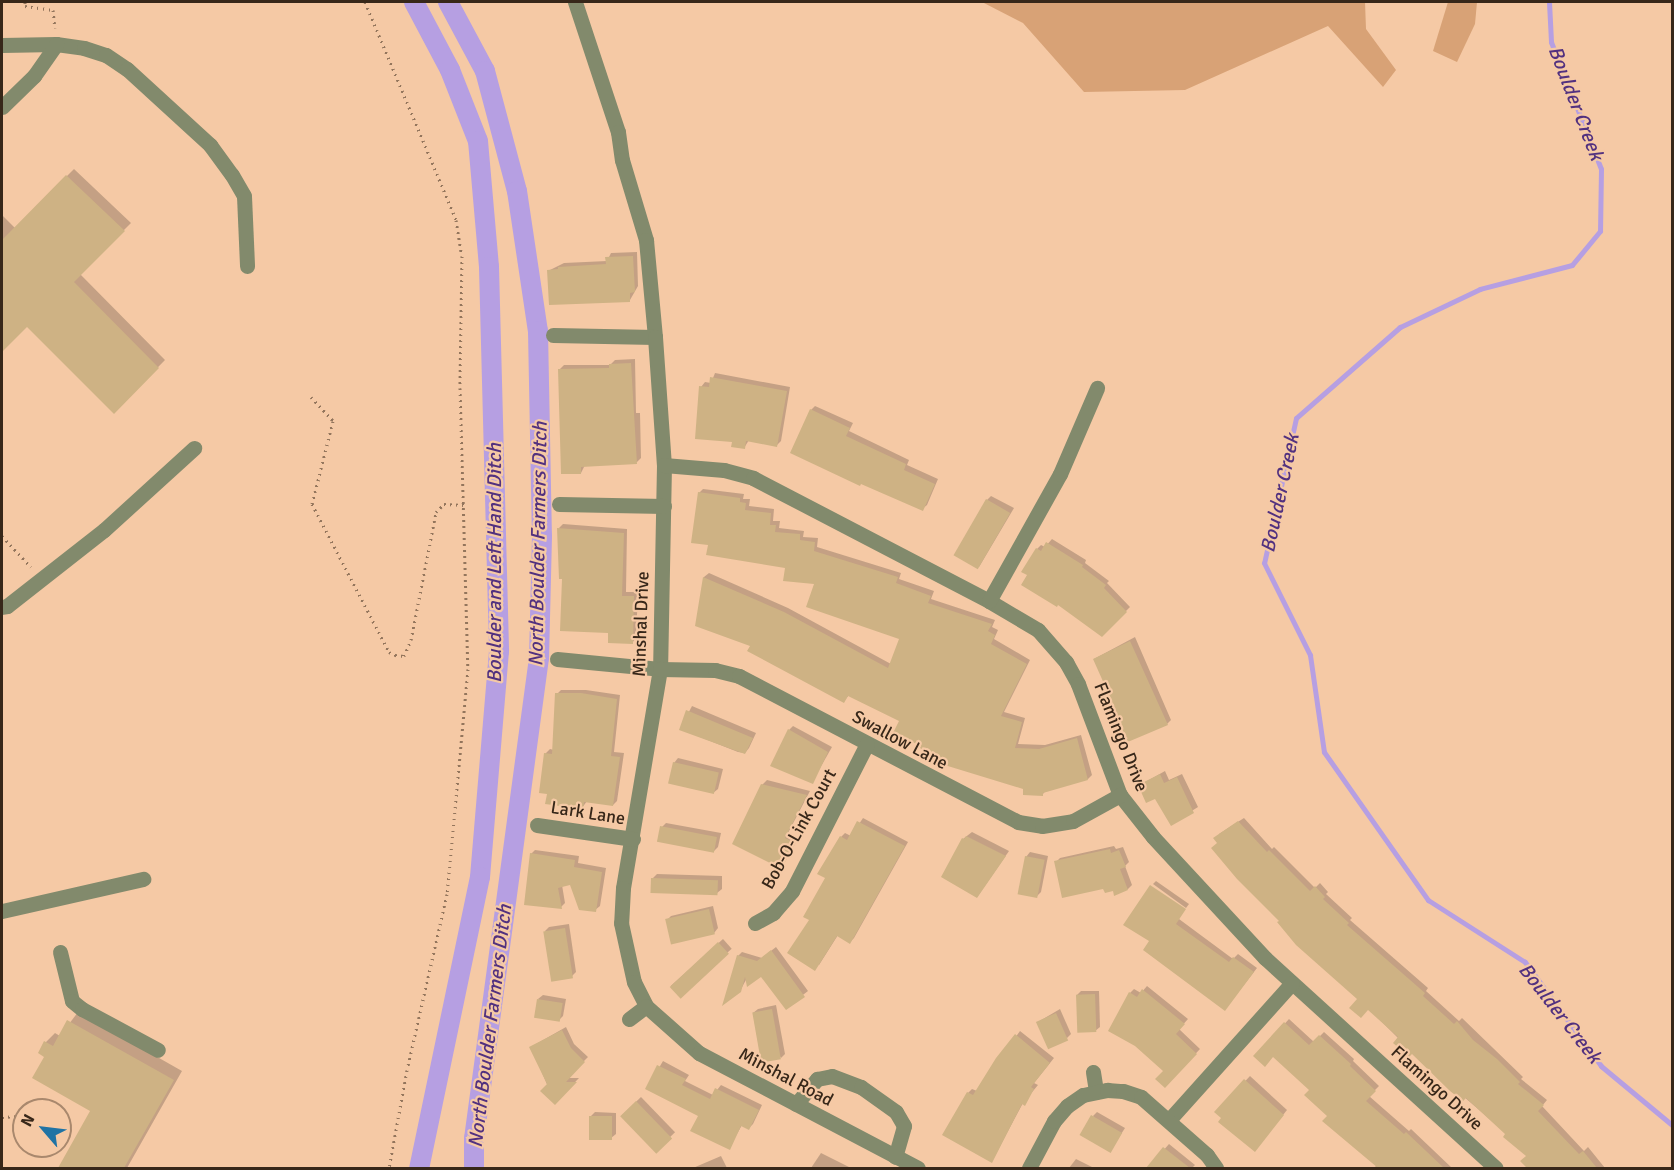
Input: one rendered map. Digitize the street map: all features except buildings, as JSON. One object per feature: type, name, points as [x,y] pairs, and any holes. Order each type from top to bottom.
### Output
[{"type":"street","name":"Minshal Drive","points":[[575,2],[618,132],[622,159],[646,240],[655,337],[664,465],[660,669],[623,888],[621,923],[634,982],[646,1006]]},
{"type":"street","points":[[2,45],[59,45],[84,48],[106,55],[127,69],[210,145],[244,196],[247,266]]},
{"type":"street","points":[[2,107],[34,76],[59,45]]},
{"type":"street","points":[[553,335],[655,337]]},
{"type":"street","points":[[989,601],[1060,474],[1097,388]]},
{"type":"street","points":[[2,607],[7,606],[43,579],[104,530],[194,448]]},
{"type":"street","name":"Flamingo Drive","points":[[664,465],[724,470],[753,478],[989,601],[1038,630],[1066,662],[1078,684],[1120,795],[1153,837],[1265,958],[1496,1168]]},
{"type":"street","points":[[559,504],[664,506]]},
{"type":"street","name":"Swallow Lane","points":[[557,659],[660,669],[715,669],[739,676],[1018,822],[1042,826],[1073,821],[1120,795]]},
{"type":"street","name":"Bob-O-Link Court","points":[[755,923],[774,913],[792,891],[867,744]]},
{"type":"street","name":"Lark Lane","points":[[537,825],[633,839]]},
{"type":"street","points":[[2,910],[144,879]]},
{"type":"street","points":[[60,952],[72,1001],[82,1009],[158,1050]]},
{"type":"street","points":[[1169,1120],[1292,982]]},
{"type":"street","points":[[629,1019],[646,1006]]},
{"type":"street","name":"Minshal Road","points":[[646,1006],[699,1053],[918,1168]]},
{"type":"street","points":[[1092,1072],[1096,1092]]},
{"type":"street","points":[[796,1104],[817,1079],[832,1076],[861,1087],[896,1112],[904,1126],[896,1157]]},
{"type":"street","points":[[1029,1168],[1054,1121],[1067,1106],[1083,1095],[1122,1091],[1142,1097],[1207,1155],[1216,1168]]},
{"type":"path","points":[[25,2],[25,6],[53,10],[59,45]]},
{"type":"path","points":[[365,2],[433,162],[457,229],[462,256],[459,388],[465,505],[468,669],[442,920],[407,1070],[389,1168]]},
{"type":"path","points":[[311,397],[333,421],[312,504],[389,652],[395,655],[404,656],[411,640],[436,512],[444,504],[465,505]]},
{"type":"path","points":[[2,536],[43,579]]},
{"type":"shaded area","points":[[982,2],[1365,2],[1366,29],[1396,70],[1383,87],[1328,26],[1185,90],[1084,92],[1023,23]]},
{"type":"shaded area","points":[[1448,2],[1477,2],[1475,24],[1457,62],[1433,51]]},
{"type":"waterway","name":"Boulder and Left Hand Ditch","points":[[414,2],[450,70],[478,141],[489,267],[499,651],[480,877],[419,1168]]},
{"type":"waterway","name":"North Boulder Farmers Ditch","points":[[448,2],[485,71],[517,191],[538,331],[542,536],[539,658],[474,1138],[474,1168]]},
{"type":"waterway","name":"Boulder Creek","points":[[1549,2],[1551,42],[1601,169],[1600,231],[1572,265],[1480,289],[1400,327],[1296,418],[1264,563],[1310,655],[1324,752],[1428,900],[1525,962],[1601,1066],[1672,1125]]}]
